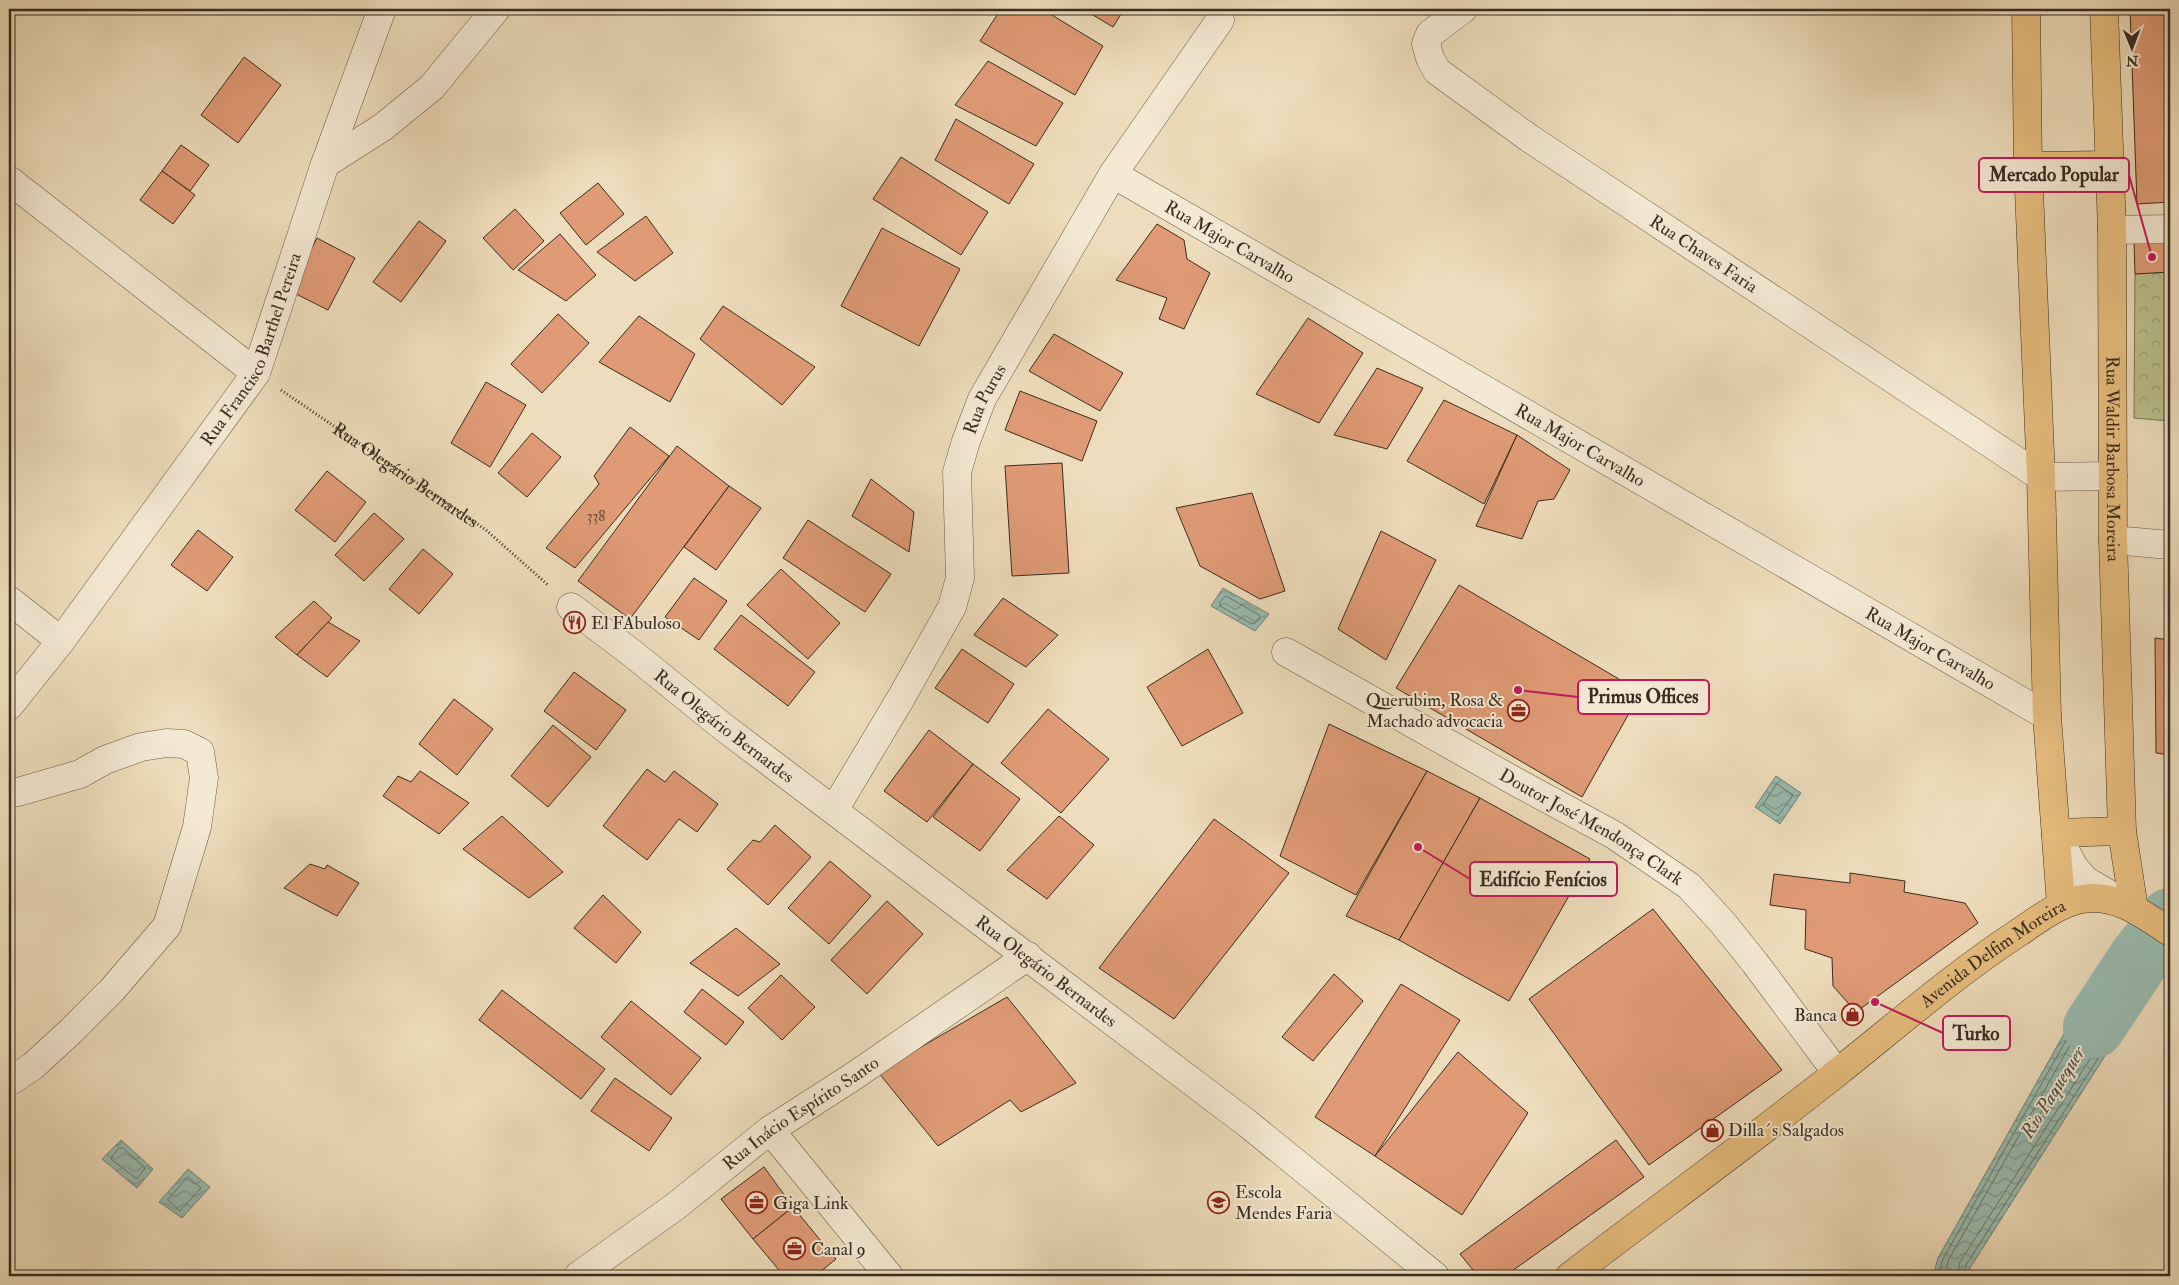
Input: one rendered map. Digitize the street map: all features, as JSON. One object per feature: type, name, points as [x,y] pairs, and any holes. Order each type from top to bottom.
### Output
[{"type":"main road","points":[[2026,9],[2028,166],[2041,477],[2047,716],[2061,906]]},
{"type":"main road","name":"Rua Waldir Barbosa Moreira","points":[[2104,9],[2112,230],[2113,540],[2122,831],[2151,919]]},
{"type":"main road","points":[[2028,166],[2109,165]]},
{"type":"main road","points":[[2056,833],[2122,831]]},
{"type":"main road","name":"Avenida Delfim Moreira","points":[[1570,1276],[1837,1074],[1977,960],[2061,906],[2078,900],[2098,898],[2114,900],[2151,919]]},
{"type":"street","name":"Rua Francisco Barthel Pereira","points":[[9,706],[62,641],[256,373],[325,164],[382,9]]},
{"type":"street","points":[[325,164],[383,127],[432,87],[496,9]]},
{"type":"street","name":"Rua Chaves Faria","points":[[1463,9],[1430,34],[1426,44],[1430,58],[1437,71],[1529,138],[2041,477]]},
{"type":"street","name":"Rua Purus","points":[[834,810],[901,698],[952,607],[960,578],[958,472],[966,442],[982,399],[1113,174],[1220,20]]},
{"type":"street","name":"Rua Major Carvalho","points":[[1113,174],[2047,716]]},
{"type":"street","points":[[9,180],[256,373]]},
{"type":"street","points":[[2112,230],[2170,229]]},
{"type":"street","points":[[2041,477],[2113,476]]},
{"type":"street","points":[[2113,540],[2170,545]]},
{"type":"street","points":[[9,600],[62,641]]},
{"type":"street","name":"Rua Olegário Bernardes","points":[[571,607],[722,726],[1248,1124],[1435,1276]]},
{"type":"street","name":"Doutor José Mendonça Clark","points":[[1286,652],[1518,784],[1614,835],[1689,886],[1756,963],[1837,1074]]},
{"type":"street","points":[[9,792],[18,792],[80,774],[105,760],[141,747],[167,743],[184,744],[200,752],[204,778],[197,827],[167,926],[112,990],[72,1031],[33,1066],[9,1082]]},
{"type":"street","points":[[2056,833],[2074,867],[2085,880],[2151,919]]},
{"type":"street","name":"Rua Inácio Espírito Santo","points":[[578,1276],[676,1206],[770,1130],[854,1076],[1028,956]]},
{"type":"street","points":[[770,1130],[889,1276]]},
{"type":"path","name":"Rua Olegário Bernardes","points":[[256,373],[486,530],[571,607]]},
{"type":"green space","points":[[2170,272],[2170,421],[2134,418],[2135,274]]},
{"type":"water","points":[[1223,588],[1269,614],[1255,631],[1211,606]]},
{"type":"water","points":[[1776,776],[1801,793],[1780,824],[1755,807]]},
{"type":"water","points":[[2120,946],[2158,965],[2124,1026],[1970,1268],[1968,1276],[1933,1276],[1938,1258],[2087,993]]},
{"type":"water","points":[[121,1140],[153,1169],[137,1188],[102,1159]]},
{"type":"water","points":[[188,1169],[210,1187],[182,1218],[159,1202]]},
{"type":"building","points":[[1001,9],[1042,9],[1103,46],[1075,95],[980,41]]},
{"type":"building","points":[[1083,9],[1124,9],[1113,27]]},
{"type":"building","points":[[2130,9],[2170,9],[2170,202],[2137,204]]},
{"type":"building","points":[[244,57],[281,85],[238,143],[201,115]]},
{"type":"building","points":[[988,61],[1063,103],[1036,146],[955,105]]},
{"type":"building","points":[[956,119],[1034,164],[1009,204],[935,160]]},
{"type":"building","points":[[181,145],[209,165],[190,191],[162,171]]},
{"type":"building","points":[[901,157],[988,212],[961,255],[873,199]]},
{"type":"building","points":[[162,171],[195,195],[173,224],[140,200]]},
{"type":"building","points":[[598,183],[624,214],[586,245],[560,213]]},
{"type":"building","points":[[515,209],[544,241],[513,270],[483,238]]},
{"type":"building","points":[[646,216],[673,253],[635,281],[597,252]]},
{"type":"building","points":[[419,221],[446,241],[401,302],[373,282]]},
{"type":"building","points":[[1157,224],[1184,240],[1187,259],[1210,273],[1184,329],[1159,319],[1167,298],[1116,280]]},
{"type":"building","points":[[882,228],[960,269],[919,346],[841,306]]},
{"type":"building","points":[[560,234],[596,275],[566,301],[518,270]]},
{"type":"building","points":[[317,238],[355,258],[328,310],[290,291]]},
{"type":"building","points":[[2170,240],[2170,272],[2135,274],[2134,242]]},
{"type":"building","points":[[723,306],[815,367],[782,405],[700,339]]},
{"type":"building","points":[[558,314],[589,343],[542,393],[511,364]]},
{"type":"building","points":[[639,316],[695,354],[670,402],[599,362]]},
{"type":"building","points":[[1308,318],[1363,353],[1319,423],[1256,394]]},
{"type":"building","points":[[1054,334],[1123,373],[1100,411],[1029,371]]},
{"type":"building","points":[[1377,368],[1423,388],[1387,449],[1334,435]]},
{"type":"building","points":[[486,382],[526,405],[490,467],[451,443]]},
{"type":"building","points":[[1020,391],[1097,421],[1082,461],[1005,430]]},
{"type":"building","points":[[1444,400],[1517,435],[1484,504],[1407,461]]},
{"type":"building","points":[[630,427],[669,456],[575,568],[546,548],[599,484],[594,476]]},
{"type":"building","points":[[532,433],[561,457],[527,497],[498,473]]},
{"type":"building","points":[[1517,435],[1570,470],[1554,499],[1538,501],[1522,539],[1476,526]]},
{"type":"building","points":[[677,446],[729,486],[630,619],[578,581]]},
{"type":"building","points":[[1062,463],[1069,573],[1012,576],[1005,466]]},
{"type":"building","points":[[327,471],[366,502],[335,542],[295,510]]},
{"type":"building","points":[[871,479],[914,512],[909,552],[852,516]]},
{"type":"building","points":[[729,486],[761,508],[716,570],[684,547]]},
{"type":"building","points":[[1252,493],[1285,591],[1260,599],[1200,566],[1176,508]]},
{"type":"building","points":[[374,513],[404,539],[364,581],[335,555]]},
{"type":"building","points":[[808,520],[891,574],[865,612],[783,558]]},
{"type":"building","points":[[198,530],[233,557],[207,591],[171,565]]},
{"type":"building","points":[[1381,531],[1436,560],[1386,660],[1338,629]]},
{"type":"building","points":[[423,549],[453,574],[419,614],[389,589]]},
{"type":"building","points":[[781,569],[840,623],[808,659],[747,605]]},
{"type":"building","points":[[694,578],[727,601],[699,640],[665,617]]},
{"type":"building","points":[[1459,585],[1641,692],[1582,797],[1396,688]]},
{"type":"building","points":[[1003,598],[1058,635],[1026,667],[974,635]]},
{"type":"building","points":[[314,601],[332,618],[297,655],[275,637]]},
{"type":"building","points":[[741,615],[815,672],[788,706],[714,649]]},
{"type":"building","points":[[328,622],[360,641],[327,677],[297,655]]},
{"type":"building","points":[[2155,638],[2170,640],[2170,755],[2156,753]]},
{"type":"building","points":[[962,649],[1014,684],[988,723],[935,688]]},
{"type":"building","points":[[1208,649],[1243,713],[1182,746],[1147,687]]},
{"type":"building","points":[[574,672],[626,710],[596,750],[544,711]]},
{"type":"building","points":[[454,699],[493,729],[457,775],[419,744]]},
{"type":"building","points":[[1048,709],[1109,759],[1061,813],[1001,763]]},
{"type":"building","points":[[1329,724],[1427,771],[1356,895],[1280,856]]},
{"type":"building","points":[[553,725],[591,757],[548,807],[511,776]]},
{"type":"building","points":[[929,730],[973,764],[927,822],[884,791]]},
{"type":"building","points":[[973,764],[1020,799],[980,851],[933,817]]},
{"type":"building","points":[[647,769],[665,782],[674,771],[718,804],[697,832],[679,819],[647,860],[603,826]]},
{"type":"building","points":[[420,771],[469,803],[439,834],[383,796],[398,776],[411,782]]},
{"type":"building","points":[[1427,771],[1480,798],[1399,940],[1346,916]]},
{"type":"building","points":[[1480,798],[1590,859],[1509,1001],[1399,940]]},
{"type":"building","points":[[502,816],[563,872],[529,898],[463,849]]},
{"type":"building","points":[[1059,816],[1094,845],[1047,899],[1007,870]]},
{"type":"building","points":[[1214,819],[1289,873],[1174,1019],[1099,968]]},
{"type":"building","points":[[775,825],[811,857],[768,905],[727,869],[753,840],[760,842]]},
{"type":"building","points":[[830,861],[871,896],[829,944],[788,908]]},
{"type":"building","points":[[310,864],[325,869],[327,865],[359,883],[337,916],[284,888]]},
{"type":"building","points":[[1850,873],[1905,881],[1904,892],[1965,903],[1978,923],[1856,1012],[1833,986],[1832,958],[1805,949],[1806,910],[1770,905],[1774,874],[1850,883]]},
{"type":"building","points":[[603,895],[641,932],[616,963],[574,928]]},
{"type":"building","points":[[887,901],[923,934],[867,994],[831,960]]},
{"type":"building","points":[[1653,909],[1782,1070],[1649,1165],[1529,999]]},
{"type":"building","points":[[736,928],[780,964],[738,996],[690,963]]},
{"type":"building","points":[[1334,974],[1363,1001],[1313,1061],[1282,1037]]},
{"type":"building","points":[[781,975],[815,1007],[782,1040],[748,1008]]},
{"type":"building","points":[[1401,984],[1460,1020],[1375,1156],[1315,1117]]},
{"type":"building","points":[[702,989],[744,1022],[726,1045],[684,1012]]},
{"type":"building","points":[[502,990],[605,1069],[581,1099],[479,1020]]},
{"type":"building","points":[[1007,997],[1076,1083],[1021,1112],[1010,1100],[938,1146],[878,1072]]},
{"type":"building","points":[[631,1001],[701,1058],[671,1095],[601,1037]]},
{"type":"building","points":[[1458,1052],[1528,1113],[1462,1215],[1375,1156]]},
{"type":"building","points":[[615,1078],[672,1118],[649,1151],[591,1111]]},
{"type":"building","points":[[1616,1140],[1644,1177],[1505,1276],[1478,1276],[1460,1254]]},
{"type":"building","name":"Giga Link","points":[[764,1167],[793,1207],[753,1239],[721,1199]]},
{"type":"building","name":"Canal 9","points":[[793,1207],[836,1259],[815,1276],[784,1276],[753,1239]]},
{"type":"waterway","name":"Rio Paquequer","points":[[2094,1027],[2139,959],[2170,919]]},
{"type":"place","name":"Mercado Popular","points":[[2152,257]]},
{"type":"place","name":"El FAbuloso","points":[[575,623]]},
{"type":"place","name":"Primus Offices","points":[[1518,690]]},
{"type":"place","name":"Querubim, Rosa & Machado advocacia","points":[[1519,710]]},
{"type":"place","name":"Edifício Fenícios","points":[[1418,847]]},
{"type":"place","name":"Turko","points":[[1875,1002]]},
{"type":"place","name":"Banca","points":[[1853,1015]]},
{"type":"place","name":"Dilla´s Salgados","points":[[1712,1130]]},
{"type":"place","name":"Escola Mendes Faria","points":[[1219,1202]]},
{"type":"place","name":"Giga Link","points":[[757,1203]]},
{"type":"place","name":"Canal 9","points":[[795,1249]]}]
